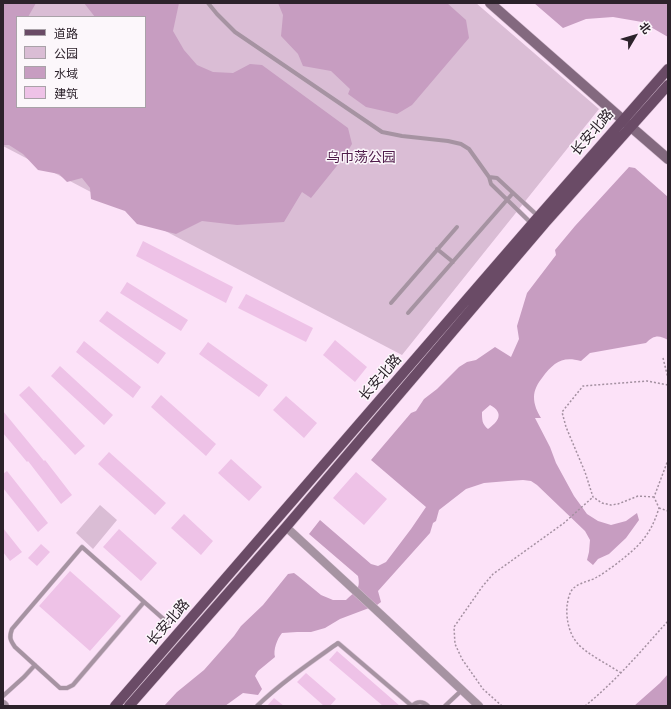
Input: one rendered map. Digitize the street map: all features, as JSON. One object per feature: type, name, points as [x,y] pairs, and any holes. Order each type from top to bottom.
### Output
[{"type":"main road","points":[[490,3],[668,159]]},
{"type":"main road","name":"长安北路","points":[[129,706],[286,528],[623,120],[668,69]]},
{"type":"main road","name":"长安北路","points":[[115,706],[538,223],[631,127],[668,85]]},
{"type":"street","points":[[286,528],[479,706]]},
{"type":"lane","points":[[208,3],[235,32],[382,132],[402,136],[448,141],[461,144],[469,149],[489,177],[491,184],[507,200],[538,223]]},
{"type":"lane","points":[[489,177],[496,178],[513,194],[538,223]]},
{"type":"lane","points":[[408,313],[513,194]]},
{"type":"lane","points":[[391,303],[457,227]]},
{"type":"lane","points":[[437,249],[453,262]]},
{"type":"lane","points":[[144,602],[73,685],[67,688],[60,688],[15,647],[11,640],[10,634],[12,629],[82,547],[168,623]]},
{"type":"lane","points":[[257,706],[292,676],[338,643],[412,706],[419,702],[423,702],[428,706]]},
{"type":"lane","points":[[3,696],[35,665]]},
{"type":"lane","points":[[445,706],[462,690]]},
{"type":"path","points":[[663,358],[668,378]]},
{"type":"path","points":[[654,497],[638,496],[618,504],[611,505],[602,503],[593,497],[585,472],[566,427],[562,412],[583,386],[647,381],[668,385]]},
{"type":"path","points":[[621,673],[578,644],[571,634],[567,614],[568,600],[572,590],[576,586],[598,577],[630,553],[645,538],[655,522],[659,508],[654,497],[668,460]]},
{"type":"path","points":[[502,706],[483,688],[462,659],[455,644],[454,627],[482,586],[493,574],[564,523],[593,497]]},
{"type":"path","points":[[659,508],[668,511]]},
{"type":"path","points":[[585,706],[621,673],[668,621]]},
{"type":"green space","name":"乌巾荡公园","points":[[3,3],[476,3],[599,109],[402,355],[3,146]]},
{"type":"green space","points":[[100,505],[117,520],[93,549],[76,533]]},
{"type":"water","points":[[3,3],[36,3],[29,16],[16,16],[16,108],[146,108],[146,16],[94,16],[84,3],[179,3],[173,31],[184,50],[197,65],[213,72],[233,73],[250,64],[262,65],[348,128],[352,144],[344,157],[311,198],[302,192],[284,222],[237,225],[202,221],[176,234],[137,224],[125,211],[91,199],[90,188],[82,178],[67,182],[59,174],[38,170],[23,154],[9,145],[3,145]]},
{"type":"water","points":[[278,3],[447,3],[466,20],[469,38],[412,105],[397,114],[366,107],[348,94],[350,89],[331,71],[303,66],[298,54],[281,36],[283,15]]},
{"type":"water","points":[[534,3],[668,3],[668,37],[642,22],[613,17],[586,19],[563,28]]},
{"type":"water","points":[[629,167],[635,168],[668,197],[668,340],[662,337],[657,337],[652,338],[646,343],[590,353],[581,361],[569,359],[563,360],[550,368],[536,387],[534,394],[535,405],[541,418],[535,418],[550,447],[556,463],[574,496],[587,514],[598,521],[611,525],[626,521],[637,513],[639,520],[626,538],[609,554],[598,559],[593,565],[587,560],[590,540],[585,531],[531,481],[523,480],[484,483],[466,489],[439,510],[436,521],[433,523],[430,533],[378,591],[381,602],[377,605],[340,619],[325,628],[311,632],[282,633],[276,645],[275,657],[258,671],[255,676],[262,689],[258,695],[243,693],[225,706],[164,706],[177,692],[204,670],[241,626],[263,605],[288,574],[294,573],[321,595],[333,600],[346,600],[356,590],[359,584],[358,576],[309,534],[320,520],[371,564],[378,566],[386,562],[426,507],[371,460],[411,413],[416,411],[424,399],[437,389],[459,367],[467,362],[476,360],[495,347],[511,357],[519,339],[517,326],[527,293],[556,255],[555,250]],"holes":[[[490,405],[495,408],[499,414],[495,423],[488,429],[483,422],[482,412]]]},
{"type":"water","points":[[668,674],[668,706],[634,706],[660,683]]},
{"type":"building","points":[[143,241],[233,287],[226,303],[136,256]]},
{"type":"building","points":[[127,282],[188,320],[181,331],[120,293]]},
{"type":"building","points":[[246,294],[313,328],[306,342],[238,308]]},
{"type":"building","points":[[107,311],[166,353],[158,364],[99,321]]},
{"type":"building","points":[[335,340],[367,367],[355,382],[323,355]]},
{"type":"building","points":[[84,341],[141,387],[133,398],[76,352]]},
{"type":"building","points":[[208,342],[268,385],[259,397],[199,354]]},
{"type":"building","points":[[60,366],[113,415],[104,425],[51,376]]},
{"type":"building","points":[[29,386],[85,446],[75,455],[19,395]]},
{"type":"building","points":[[161,395],[216,444],[206,456],[151,407]]},
{"type":"building","points":[[286,396],[317,423],[304,438],[273,410]]},
{"type":"building","points":[[3,411],[44,461],[45,460],[72,495],[61,504],[28,461],[27,462],[3,433]]},
{"type":"building","points":[[109,452],[166,503],[155,515],[98,464]]},
{"type":"building","points":[[231,459],[262,487],[249,501],[218,473]]},
{"type":"building","points":[[7,471],[48,523],[38,532],[3,488],[3,474]]},
{"type":"building","points":[[356,472],[387,499],[364,525],[333,498]]},
{"type":"building","points":[[184,514],[213,541],[201,555],[171,528]]},
{"type":"building","points":[[3,528],[22,552],[10,561],[3,552]]},
{"type":"building","points":[[119,529],[157,563],[141,581],[103,547]]},
{"type":"building","points":[[41,544],[50,552],[37,566],[28,558]]},
{"type":"building","points":[[70,571],[121,616],[90,651],[39,606]]},
{"type":"building","points":[[337,651],[400,706],[383,706],[329,660]]},
{"type":"building","points":[[306,673],[336,699],[330,706],[324,706],[297,682]]},
{"type":"building","points":[[274,698],[284,706],[267,706]]}]
